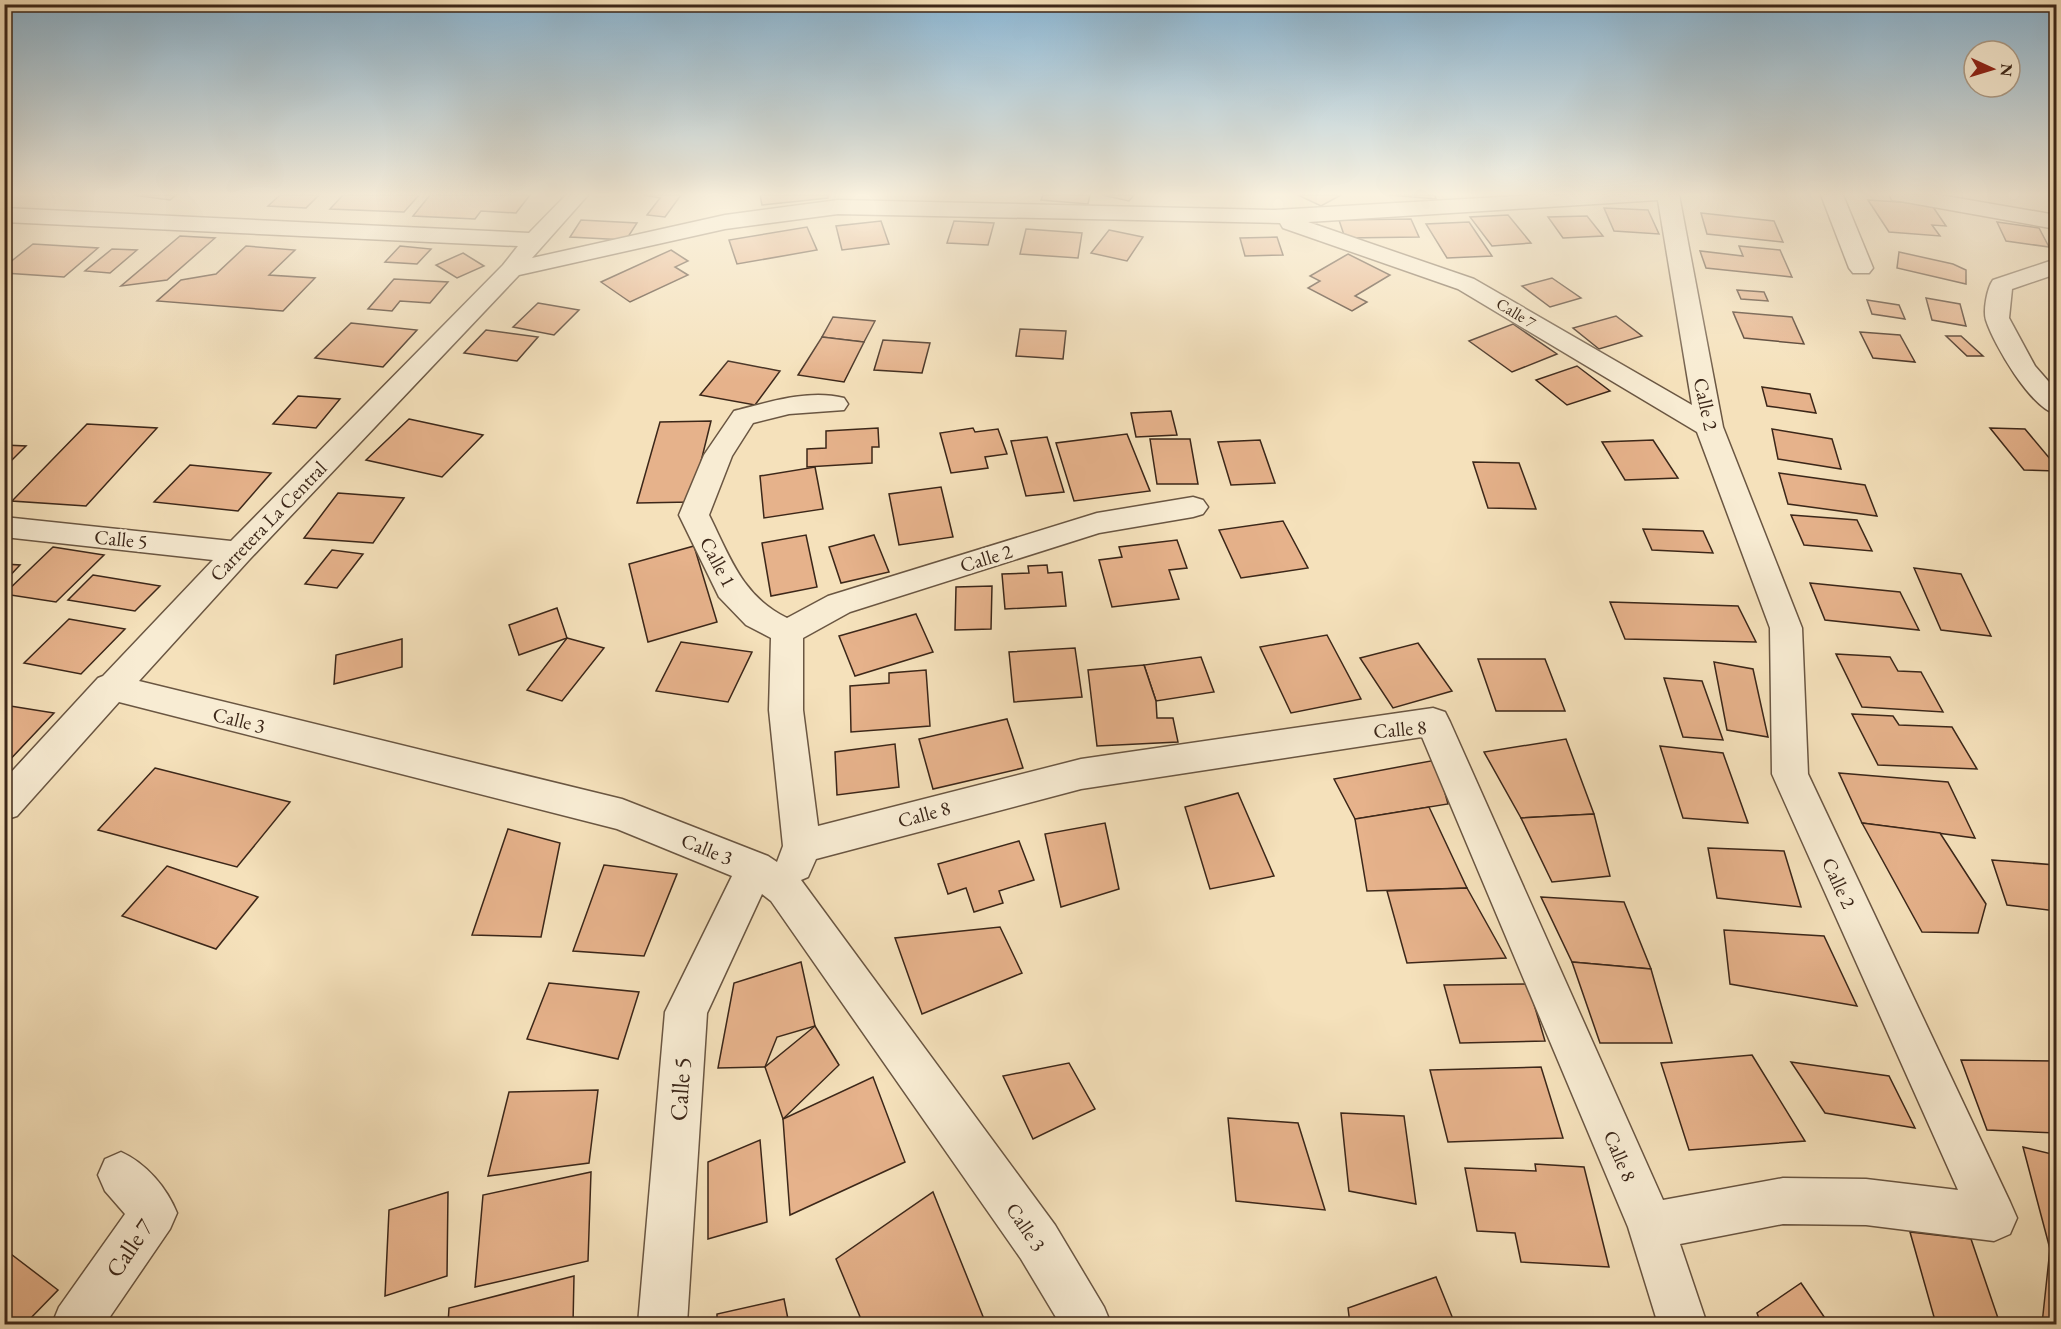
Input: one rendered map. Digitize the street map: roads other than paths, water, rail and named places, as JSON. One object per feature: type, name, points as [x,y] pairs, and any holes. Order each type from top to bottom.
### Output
[{"type":"street","name":"Carretera La Central","points":[[4,805],[110,687],[521,257]]},
{"type":"street","points":[[511,270],[569,257]]},
{"type":"street","name":"Calle 7","points":[[1388,257],[1466,284],[1709,427]]},
{"type":"street","name":"Calle 2","points":[[1650,1226],[1783,1201],[1866,1202],[1994,1218],[1790,774],[1786,628],[1709,427],[1679,257]]},
{"type":"street","points":[[1857,257],[1861,268]]},
{"type":"street","points":[[2056,266],[2001,285],[1997,318],[2024,369],[2056,406]]},
{"type":"street","name":"Calle 1","points":[[787,632],[757,617],[730,589],[694,514],[718,455],[744,417],[789,406],[835,404]]},
{"type":"street","name":"Calle 2","points":[[787,632],[839,604],[1097,523],[1193,507]]},
{"type":"street","name":"Calle 5","points":[[4,527],[238,552]]},
{"type":"street","points":[[770,879],[802,846],[786,710],[787,632]]},
{"type":"street","name":"Calle 3","points":[[110,687],[622,815],[770,879],[1038,1242],[1087,1324]]},
{"type":"street","name":"Calle 8","points":[[802,846],[1082,774],[1433,722],[1650,1226],[1682,1324]]},
{"type":"street","name":"Calle 5","points":[[662,1324],[686,1012],[770,879]]},
{"type":"street","name":"Calle 7","points":[[76,1324],[153,1213],[121,1175]]}]
